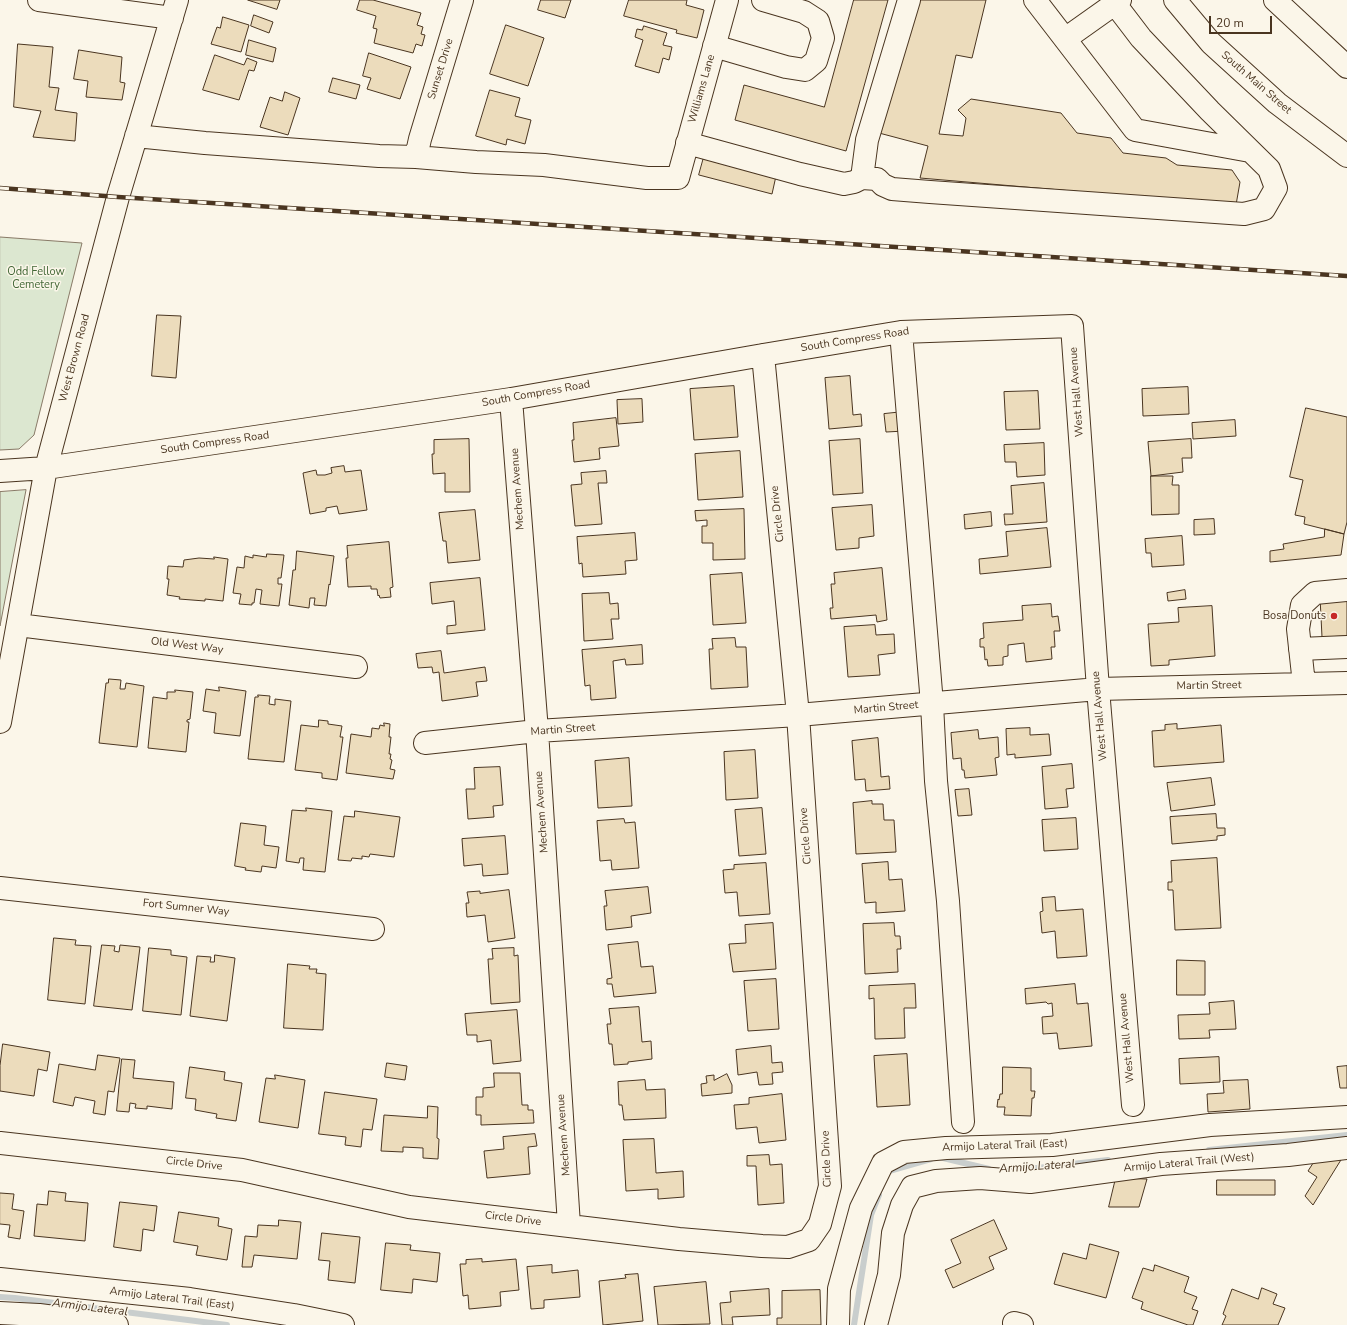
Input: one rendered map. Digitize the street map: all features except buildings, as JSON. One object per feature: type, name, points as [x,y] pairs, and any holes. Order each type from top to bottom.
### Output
[{"type":"street","points":[[39,0],[175,9]]},
{"type":"street","name":"Sunset Drive","points":[[418,148],[462,0]]},
{"type":"street","name":"Williams Lane","points":[[418,148],[476,162],[544,165],[647,178],[678,178],[727,0]]},
{"type":"street","points":[[714,46],[786,67],[805,70],[816,60],[823,38],[818,20],[804,12],[763,0]]},
{"type":"street","points":[[862,178],[867,140],[909,0]]},
{"type":"street","points":[[1035,0],[1135,130],[1250,151]]},
{"type":"street","name":"South Main Street","points":[[1175,0],[1211,43],[1277,103],[1347,156]]},
{"type":"street","points":[[1275,0],[1347,67]]},
{"type":"street","points":[[687,143],[800,174],[844,184],[854,182],[862,178],[877,180],[883,185],[892,189],[1244,214],[1264,209],[1276,188],[1269,170],[1210,111],[1141,38],[1116,1],[1065,39]]},
{"type":"street","name":"West Brown Road","points":[[0,722],[11,638],[46,468],[118,197],[175,9]]},
{"type":"street","points":[[136,136],[205,143],[379,156],[418,148]]},
{"type":"street","name":"South Compress Road","points":[[0,471],[46,468],[511,399],[901,332],[1072,326]]},
{"type":"street","name":"West Hall Avenue","points":[[1072,326],[1098,688],[1133,1105]]},
{"type":"street","points":[[901,332],[932,704],[936,781],[948,909],[963,1122]]},
{"type":"street","name":"Circle Drive","points":[[0,1143],[242,1170],[409,1207],[679,1239],[788,1247],[809,1240],[820,1224],[830,1186],[798,715],[763,355]]},
{"type":"street","name":"Mechem Avenue","points":[[511,399],[537,731],[570,1225]]},
{"type":"street","points":[[1304,684],[1298,629],[1302,605],[1315,593],[1347,590]]},
{"type":"street","name":"Old West Way","points":[[11,638],[356,667]]},
{"type":"street","points":[[1300,649],[1347,647]]},
{"type":"street","name":"Martin Street","points":[[425,743],[537,731],[798,715],[1098,688],[1347,683]]},
{"type":"street","name":"Fort Sumner Way","points":[[0,888],[373,929]]},
{"type":"street","name":"Armijo Lateral Trail (East)","points":[[838,1325],[838,1289],[861,1208],[883,1163],[904,1152],[946,1148],[1052,1146],[1210,1125],[1347,1117]]},
{"type":"street","name":"Armijo Lateral Trail (West)","points":[[876,1325],[889,1275],[893,1233],[902,1205],[912,1187],[936,1181],[980,1178],[1030,1182],[1161,1164],[1288,1155],[1347,1148]]},
{"type":"street","name":"Armijo Lateral Trail (East)","points":[[0,1279],[190,1300],[294,1315],[343,1325]]},
{"type":"street","points":[[0,1313],[39,1315],[117,1325]]},
{"type":"green space","name":"Odd Fellow Cemetery","points":[[0,237],[82,243],[34,435],[19,449],[0,450]]},
{"type":"green space","points":[[26,490],[0,626],[0,492]]},
{"type":"waterway","name":"Armijo Lateral","points":[[1209,1150],[1347,1135]]},
{"type":"waterway","name":"Armijo Lateral","points":[[939,1157],[989,1169]]},
{"type":"waterway","name":"Armijo Lateral","points":[[888,1172],[931,1159]]},
{"type":"waterway","name":"Armijo Lateral","points":[[1010,1171],[1108,1160]]},
{"type":"waterway","name":"Armijo Lateral","points":[[854,1325],[871,1215],[879,1195]]},
{"type":"waterway","name":"Armijo Lateral","points":[[0,1297],[227,1325]]},
{"type":"railway","points":[[0,188],[118,197],[1347,276]]},
{"type":"place","name":"Bosa Donuts","points":[[1334,616]]}]
